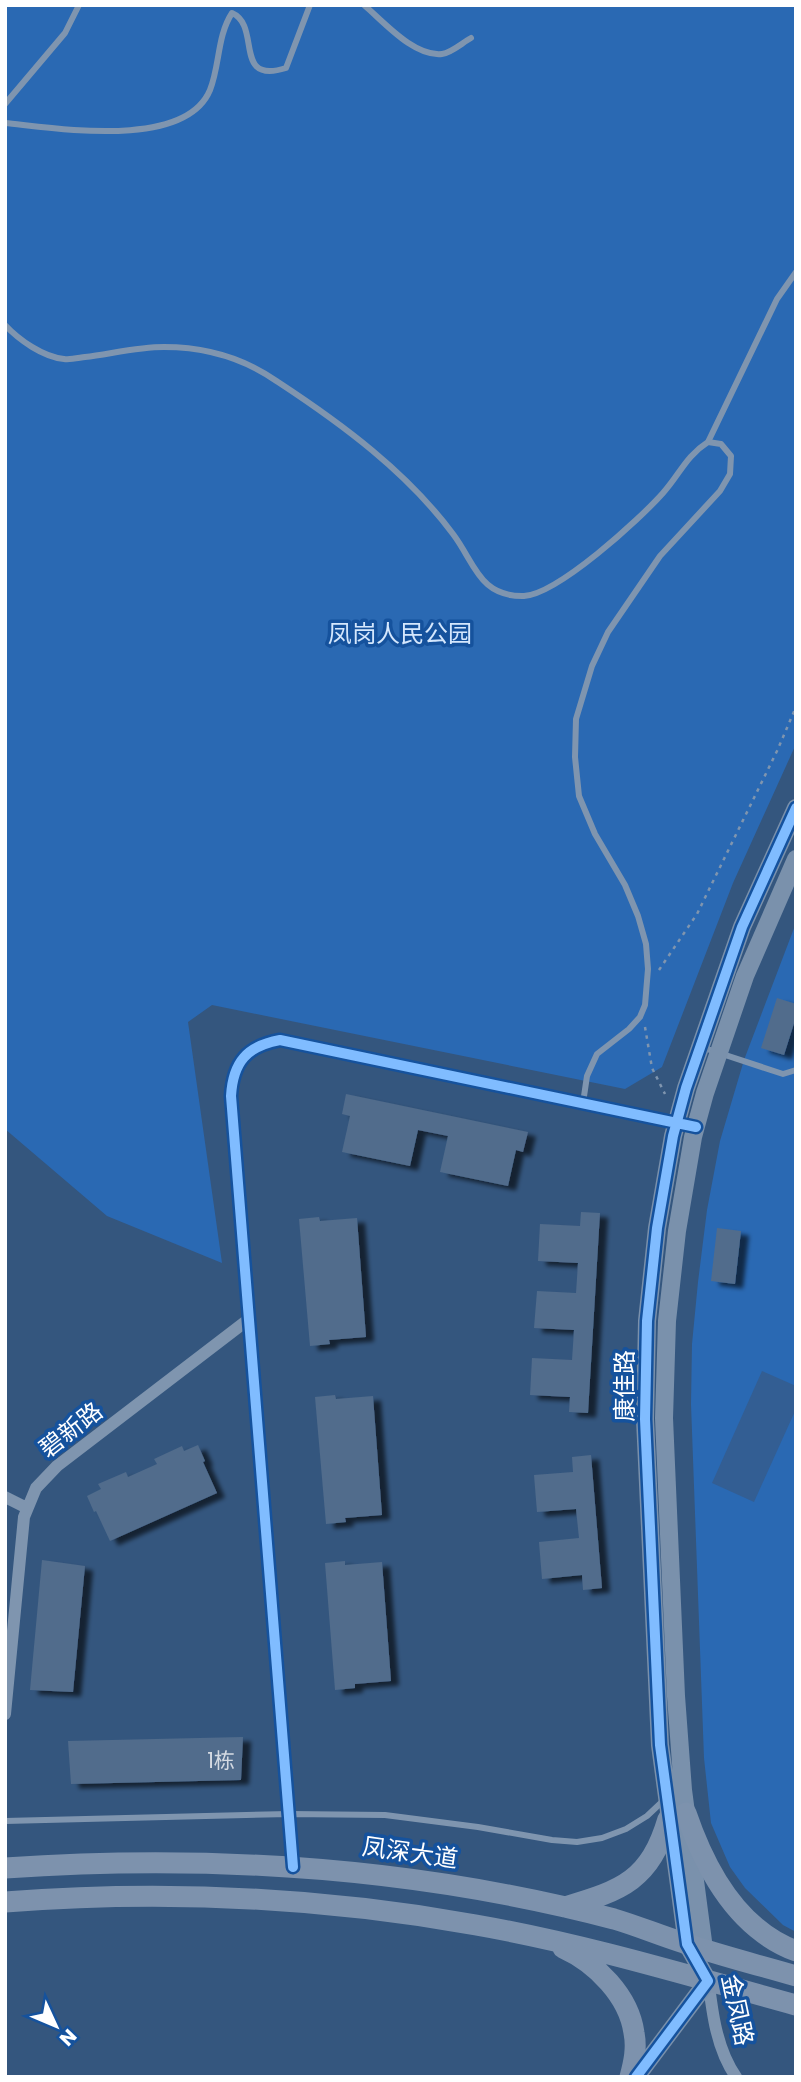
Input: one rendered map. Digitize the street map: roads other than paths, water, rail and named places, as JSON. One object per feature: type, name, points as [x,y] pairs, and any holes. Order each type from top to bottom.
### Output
[{"type":"main road","points":[[564,1907],[609,1894],[631,1881],[648,1864],[661,1843],[673,1810]]},
{"type":"main road","points":[[673,1810],[727,1896],[760,1931],[779,1944],[796,1951]]},
{"type":"main road","name":"凤深大道","points":[[5,1868],[141,1861],[210,1862],[293,1867],[415,1880],[564,1907],[617,1920],[695,1947],[796,1976]]},
{"type":"main road","points":[[5,1902],[141,1896],[276,1900],[410,1914],[539,1937],[796,2006]]},
{"type":"main road","points":[[539,1937],[568,1950],[618,1992],[629,2012],[634,2034],[635,2056],[630,2077]]},
{"type":"street","name":"康佳路","points":[[708,1981],[695,1947],[656,1698],[645,1367],[653,1262],[677,1123],[699,1047],[742,927],[796,808]]},
{"type":"street","name":"康佳路","points":[[673,1810],[674,1660],[664,1418],[667,1321],[677,1231],[696,1126],[718,1053],[745,976],[796,859]]},
{"type":"street","points":[[293,1867],[232,1096],[232,1079],[239,1064],[249,1052],[264,1043],[280,1040],[696,1126]]},
{"type":"street","name":"碧新路","points":[[5,1714],[24,1517],[36,1488],[57,1466],[249,1319]]},
{"type":"street","points":[[5,1497],[27,1508]]},
{"type":"street","points":[[636,2077],[708,1981]]},
{"type":"street","name":"金凤路","points":[[708,1981],[722,2052],[736,2077]]},
{"type":"lane","points":[[5,104],[65,33],[79,5]]},
{"type":"lane","points":[[5,123],[102,132],[134,131],[169,122],[196,109],[210,90],[226,23],[232,13],[240,16],[245,23],[250,58],[259,69],[275,71],[286,68],[310,5]]},
{"type":"lane","points":[[364,5],[415,48],[429,54],[445,54],[471,38]]},
{"type":"lane","points":[[5,325],[35,349],[63,359],[163,347],[213,351],[255,366],[323,411],[378,454],[454,535],[479,578],[498,592],[526,596],[551,587],[624,533],[665,491],[693,452],[708,442],[777,299],[796,272]]},
{"type":"lane","points":[[583,1103],[587,1076],[597,1054],[640,1017],[645,1005],[647,987],[646,944],[638,916],[625,885],[595,834],[579,796],[575,757],[576,719],[592,666],[608,632],[660,556],[720,491],[730,474],[731,456],[721,444],[708,442]]},
{"type":"lane","points":[[699,1047],[783,1074],[796,1070]]},
{"type":"lane","points":[[5,1821],[289,1814],[385,1815],[577,1842],[602,1838],[626,1829],[647,1816],[673,1810]]},
{"type":"park label","name":"凤岗人民公园","points":[[400,634]]}]
